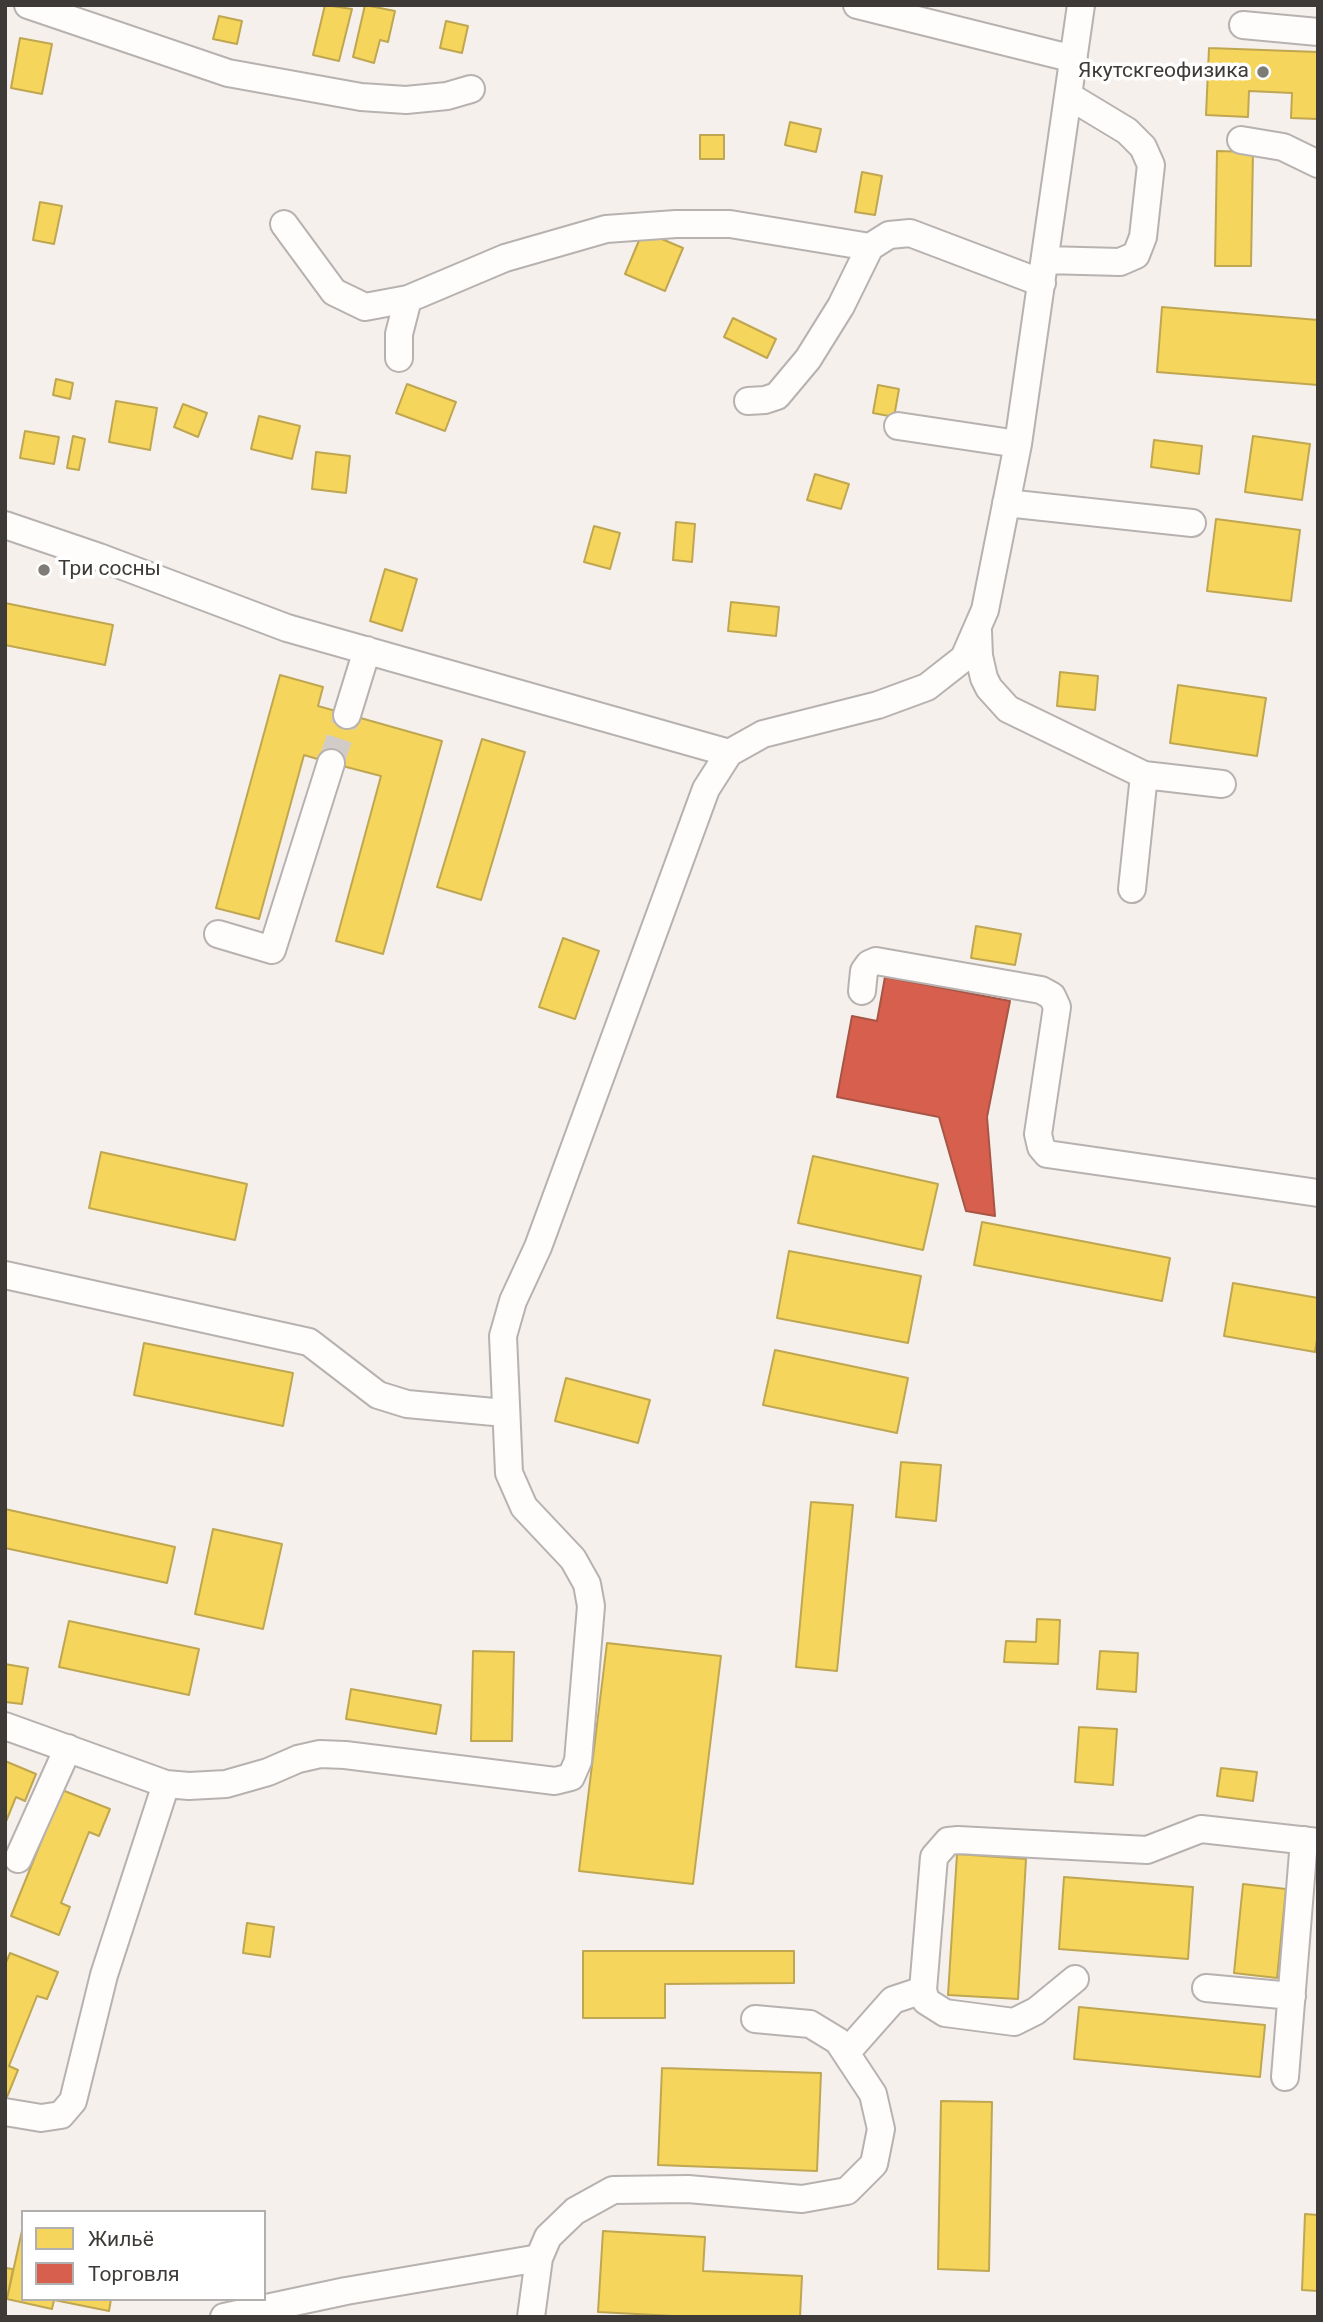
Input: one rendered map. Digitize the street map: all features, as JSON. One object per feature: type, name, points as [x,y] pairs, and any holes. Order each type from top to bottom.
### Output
[{"type":"street","points":[[28,5],[228,73],[253,78],[361,97],[406,100],[447,96],[471,89]]},
{"type":"street","points":[[857,5],[1074,59]]},
{"type":"street","points":[[5,1726],[166,1784],[226,1784],[320,1754],[555,1782],[571,1777],[578,1761],[591,1606],[587,1584],[573,1559],[524,1507],[509,1473],[503,1336],[513,1301],[538,1248],[706,789],[730,754],[763,734],[878,705],[927,687],[964,658],[985,610],[1018,444],[1082,5]]},
{"type":"street","points":[[1243,25],[1318,32]]},
{"type":"street","points":[[748,401],[777,396],[808,359],[841,306],[870,247],[889,235],[910,233],[1043,271],[1120,262],[1136,255],[1143,237],[1151,165],[1143,147],[1126,131],[1069,96]]},
{"type":"street","points":[[1241,140],[1283,147],[1318,164]]},
{"type":"street","points":[[284,224],[334,292],[365,307],[408,299],[505,258],[606,229],[730,225],[870,247]]},
{"type":"street","points":[[399,358],[399,334],[408,299]]},
{"type":"street","points":[[898,426],[1018,444]]},
{"type":"street","points":[[1006,503],[1192,523]]},
{"type":"street","points":[[5,525],[99,557],[287,628],[730,754]]},
{"type":"street","points":[[978,626],[979,656],[984,678],[989,688],[1008,709],[1144,775],[1222,784]]},
{"type":"street","points":[[347,715],[367,650]]},
{"type":"street","points":[[218,934],[272,950],[331,763]]},
{"type":"street","points":[[1132,889],[1144,775]]},
{"type":"street","points":[[862,991],[864,971],[869,964],[876,961],[1041,990],[1052,996],[1057,1007],[1038,1133],[1041,1147],[1047,1154],[1318,1193]]},
{"type":"street","points":[[5,1275],[309,1342],[378,1395],[407,1404],[505,1413]]},
{"type":"street","points":[[18,1859],[68,1748]]},
{"type":"street","points":[[5,2112],[41,2118],[61,2115],[73,2101],[104,1975],[166,1784]]},
{"type":"street","points":[[1075,1979],[1037,2011],[1014,2022],[944,2013],[926,2001],[923,1990],[934,1857],[948,1841],[1147,1850],[1201,1829],[1311,1841],[1285,2077]]},
{"type":"street","points":[[1206,1988],[1292,1996]]},
{"type":"street","points":[[846,2053],[893,2000],[923,1990]]},
{"type":"street","points":[[531,2317],[539,2258],[548,2236],[575,2211],[613,2190],[688,2189],[802,2199],[847,2191],[874,2164],[881,2129],[873,2094],[838,2041],[810,2024],[755,2019]]},
{"type":"street","points":[[224,2317],[346,2291],[539,2258]]},
{"type":"building: Жильё","points":[[325,5],[352,9],[339,61],[313,55]]},
{"type":"building: Жильё","points":[[365,5],[395,11],[388,42],[380,40],[374,63],[353,57]]},
{"type":"building: Жильё","points":[[219,16],[242,21],[237,44],[213,39]]},
{"type":"building: Жильё","points":[[446,21],[468,26],[462,53],[440,48]]},
{"type":"building: Жильё","points":[[20,38],[52,44],[42,94],[11,88]]},
{"type":"building: Жильё","name":"Якутскгеофизика","points":[[1209,48],[1318,52],[1318,119],[1291,118],[1292,93],[1249,91],[1248,117],[1206,115]]},
{"type":"building: Жильё","points":[[790,122],[821,129],[816,152],[785,145]]},
{"type":"building: Жильё","points":[[700,135],[724,135],[724,159],[700,159]]},
{"type":"building: Жильё","points":[[1217,151],[1253,152],[1251,266],[1215,266]]},
{"type":"building: Жильё","points":[[862,172],[882,176],[875,215],[855,212]]},
{"type":"building: Жильё","points":[[40,202],[62,206],[54,244],[33,240]]},
{"type":"building: Жильё","points":[[643,231],[683,248],[665,291],[625,274]]},
{"type":"building: Жильё","points":[[1162,307],[1318,320],[1318,385],[1157,372]]},
{"type":"building: Жильё","points":[[733,318],[776,339],[767,358],[724,337]]},
{"type":"building: Жильё","points":[[56,379],[73,383],[70,399],[53,395]]},
{"type":"building: Жильё","points":[[407,384],[456,402],[445,431],[396,413]]},
{"type":"building: Жильё","points":[[878,385],[899,389],[894,417],[873,413]]},
{"type":"building: Жильё","points":[[116,401],[157,408],[150,450],[109,442]]},
{"type":"building: Жильё","points":[[183,404],[207,413],[198,437],[174,427]]},
{"type":"building: Жильё","points":[[259,416],[300,426],[292,459],[251,449]]},
{"type":"building: Жильё","points":[[25,431],[59,437],[54,464],[20,458]]},
{"type":"building: Жильё","points":[[73,436],[85,439],[79,470],[67,468]]},
{"type":"building: Жильё","points":[[1253,436],[1310,444],[1302,500],[1245,492]]},
{"type":"building: Жильё","points":[[1154,440],[1202,446],[1199,474],[1151,467]]},
{"type":"building: Жильё","points":[[316,452],[350,456],[346,493],[312,489]]},
{"type":"building: Жильё","points":[[815,474],[849,484],[841,509],[807,500]]},
{"type":"building: Жильё","points":[[1216,519],[1300,530],[1291,601],[1207,591]]},
{"type":"building: Жильё","points":[[676,522],[695,524],[692,562],[673,560]]},
{"type":"building: Жильё","points":[[594,526],[620,533],[610,569],[584,562]]},
{"type":"building: Жильё","points":[[385,569],[417,579],[402,631],[370,621]]},
{"type":"building: Жильё","points":[[731,602],[779,607],[776,636],[728,631]]},
{"type":"building: Жильё","points":[[5,603],[113,625],[105,665],[5,645]]},
{"type":"building: Жильё","points":[[1060,672],[1098,676],[1095,710],[1057,706]]},
{"type":"building: Жильё","points":[[280,675],[323,687],[318,706],[442,741],[383,954],[336,941],[381,776],[304,755],[259,919],[216,908]]},
{"type":"building: Жильё","points":[[1178,685],[1266,698],[1257,756],[1170,743]]},
{"type":"building: Жильё","points":[[482,739],[525,752],[481,900],[437,887]]},
{"type":"building: Жильё","points":[[976,926],[1021,934],[1015,965],[971,958]]},
{"type":"building: Жильё","points":[[563,938],[599,951],[575,1019],[539,1007]]},
{"type":"building: Жильё","points":[[101,1152],[247,1184],[235,1240],[89,1208]]},
{"type":"building: Жильё","points":[[813,1156],[938,1184],[923,1250],[798,1223]]},
{"type":"building: Жильё","points":[[982,1222],[1170,1258],[1162,1301],[974,1265]]},
{"type":"building: Жильё","points":[[789,1251],[921,1276],[908,1343],[777,1318]]},
{"type":"building: Жильё","points":[[1233,1283],[1318,1298],[1315,1352],[1224,1336]]},
{"type":"building: Жильё","points":[[144,1343],[293,1373],[283,1426],[134,1395]]},
{"type":"building: Жильё","points":[[775,1350],[908,1378],[897,1433],[763,1405]]},
{"type":"building: Жильё","points":[[566,1378],[650,1400],[638,1443],[555,1421]]},
{"type":"building: Жильё","points":[[901,1462],[941,1465],[936,1521],[896,1517]]},
{"type":"building: Жильё","points":[[811,1502],[853,1505],[837,1671],[796,1667]]},
{"type":"building: Жильё","points":[[5,1509],[175,1547],[167,1583],[5,1548]]},
{"type":"building: Жильё","points":[[213,1529],[282,1544],[263,1629],[195,1614]]},
{"type":"building: Жильё","points":[[1037,1619],[1060,1620],[1058,1664],[1004,1662],[1006,1641],[1036,1642]]},
{"type":"building: Жильё","points":[[69,1621],[199,1649],[189,1695],[59,1667]]},
{"type":"building: Жильё","points":[[607,1643],[721,1656],[693,1884],[579,1871]]},
{"type":"building: Жильё","points":[[473,1651],[514,1652],[512,1741],[471,1741]]},
{"type":"building: Жильё","points":[[1100,1651],[1138,1653],[1136,1692],[1097,1689]]},
{"type":"building: Жильё","points":[[5,1664],[28,1668],[22,1704],[5,1702]]},
{"type":"building: Жильё","points":[[351,1689],[441,1705],[436,1734],[346,1719]]},
{"type":"building: Жильё","points":[[1079,1727],[1117,1729],[1113,1785],[1075,1782]]},
{"type":"building: Жильё","points":[[5,1761],[36,1774],[25,1801],[16,1797],[5,1824]]},
{"type":"building: Жильё","points":[[1221,1768],[1257,1772],[1253,1801],[1217,1796]]},
{"type":"building: Жильё","points":[[62,1790],[110,1809],[99,1836],[89,1832],[61,1903],[70,1907],[59,1935],[11,1916]]},
{"type":"building: Жильё","points":[[957,1854],[1026,1859],[1018,1999],[948,1995]]},
{"type":"building: Жильё","points":[[1064,1877],[1193,1887],[1188,1959],[1059,1949]]},
{"type":"building: Жильё","points":[[1243,1884],[1286,1889],[1277,1978],[1234,1973]]},
{"type":"building: Жильё","points":[[247,1923],[274,1927],[270,1957],[243,1953]]},
{"type":"building: Жильё","points":[[583,1951],[794,1951],[794,1983],[665,1984],[665,2018],[583,2018]]},
{"type":"building: Жильё","points":[[10,1953],[58,1972],[47,1999],[37,1996],[9,2066],[18,2070],[5,2097],[5,1965]]},
{"type":"building: Жильё","points":[[1079,2007],[1265,2025],[1260,2077],[1074,2059]]},
{"type":"building: Жильё","points":[[662,2068],[821,2073],[817,2171],[658,2165]]},
{"type":"building: Жильё","points":[[941,2101],[992,2102],[989,2271],[938,2269]]},
{"type":"building: Жильё","points":[[1305,2214],[1318,2215],[1318,2291],[1302,2290]]},
{"type":"building: Жильё","points":[[603,2231],[705,2237],[703,2271],[802,2276],[800,2317],[693,2317],[598,2312]]},
{"type":"building: Жильё","points":[[21,2235],[21,2301],[54,2301],[52,2309],[7,2299]]},
{"type":"building: Жильё","points":[[5,2268],[13,2269],[7,2299],[5,2299]]},
{"type":"building: Жильё","points":[[59,2301],[111,2301],[109,2311]]},
{"type":"building: Торговля","points":[[885,977],[1010,1001],[987,1117],[995,1216],[966,1211],[939,1117],[837,1097],[852,1016],[877,1021]]},
{"type":"tunnel","points":[[331,763],[347,715]]},
{"type":"place","name":"Якутскгеофизика","points":[[1263,72]]},
{"type":"place","name":"Три сосны","points":[[44,570]]}]
